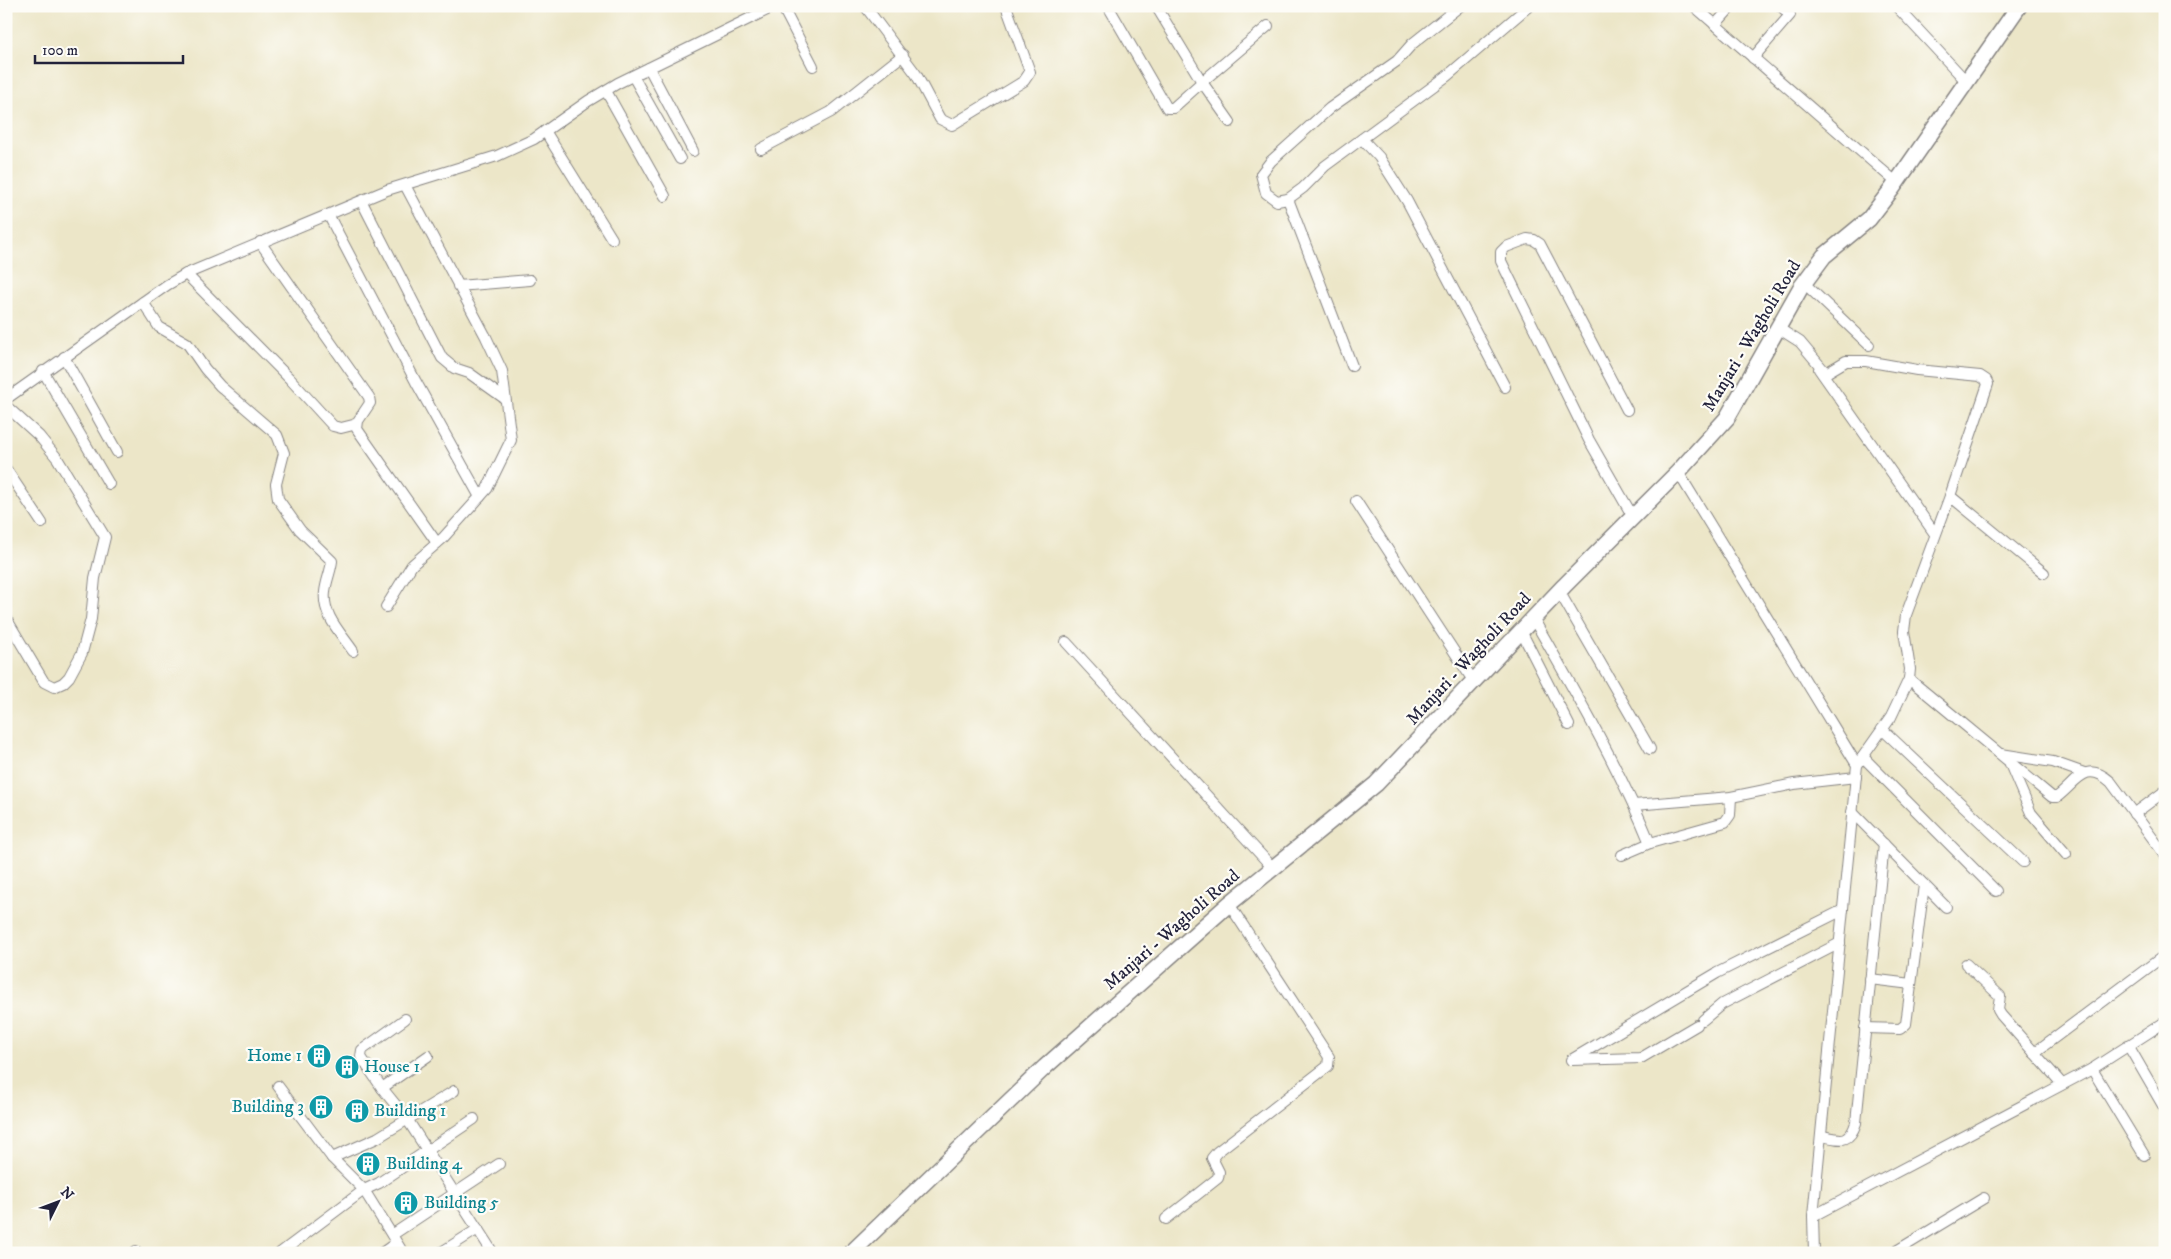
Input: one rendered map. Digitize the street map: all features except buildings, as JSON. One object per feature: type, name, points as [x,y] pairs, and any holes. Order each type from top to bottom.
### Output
[{"type":"main road","name":"Manjari - Wagholi Road","points":[[851,1253],[1045,1067],[1229,904],[1376,784],[1559,591],[1678,472],[1727,418],[1804,283],[1824,256],[1869,219],[1897,182],[2019,6]]},
{"type":"street","points":[[6,399],[43,371],[186,274],[260,242],[329,216],[387,190],[497,156],[534,139],[606,90],[775,6]]},
{"type":"street","points":[[782,6],[813,66]]},
{"type":"street","points":[[865,6],[924,87],[940,119],[952,125],[1030,76],[1006,6]]},
{"type":"street","points":[[1108,6],[1167,108],[1173,108],[1268,26]]},
{"type":"street","points":[[1156,6],[1202,82],[1230,122]]},
{"type":"street","points":[[1460,6],[1412,44],[1397,60],[1330,108],[1271,161],[1261,174],[1266,193],[1278,201],[1288,199],[1303,188],[1325,166],[1447,76],[1529,6]]},
{"type":"street","points":[[1694,6],[1897,182]]},
{"type":"street","points":[[1715,25],[1732,6]]},
{"type":"street","points":[[1753,58],[1790,14],[1781,6]]},
{"type":"street","points":[[1896,6],[1966,81]]},
{"type":"street","points":[[761,149],[831,112],[902,55]]},
{"type":"street","points":[[649,68],[693,151]]},
{"type":"street","points":[[633,76],[680,159]]},
{"type":"street","points":[[606,90],[665,196]]},
{"type":"street","points":[[545,131],[612,239]]},
{"type":"street","points":[[1362,139],[1379,157],[1407,201],[1505,387]]},
{"type":"street","points":[[386,607],[412,565],[437,543],[491,482],[511,440],[504,398],[502,371],[405,186]]},
{"type":"street","points":[[1288,199],[1352,366]]},
{"type":"street","points":[[362,202],[442,358],[454,368],[469,373],[504,398]]},
{"type":"street","points":[[329,216],[416,382],[480,496]]},
{"type":"street","points":[[1627,410],[1540,244],[1534,240],[1527,239],[1506,247],[1502,252],[1501,261],[1589,440],[1633,517]]},
{"type":"street","points":[[260,242],[368,396],[370,403],[357,424],[359,434],[437,543]]},
{"type":"street","points":[[186,274],[290,378],[333,426],[341,428],[357,424]]},
{"type":"street","points":[[458,286],[530,280]]},
{"type":"street","points":[[1804,283],[1869,345]]},
{"type":"street","points":[[143,302],[159,327],[187,343],[205,369],[220,386],[277,436],[284,453],[276,484],[278,499],[300,530],[332,560],[326,584],[325,606],[329,616],[354,651]]},
{"type":"street","points":[[1778,328],[1800,342],[1826,373],[1846,361],[1866,361],[1918,370],[1980,376],[1986,380],[1988,388],[1904,623],[1905,646],[1910,669],[1909,679],[1891,717],[1860,761],[1856,777],[1813,1216],[1814,1253]]},
{"type":"street","points":[[1800,342],[1935,534]]},
{"type":"street","points":[[64,357],[117,452]]},
{"type":"street","points":[[43,371],[110,484]]},
{"type":"street","points":[[6,406],[39,436],[57,458],[101,528],[105,543],[95,578],[87,640],[82,653],[63,683],[54,687],[44,682],[6,618]]},
{"type":"street","points":[[6,470],[42,523]]},
{"type":"street","points":[[1678,472],[1860,761],[1996,891]]},
{"type":"street","points":[[1950,496],[2044,573]]},
{"type":"street","points":[[1356,501],[1474,682]]},
{"type":"street","points":[[1559,591],[1650,749]]},
{"type":"street","points":[[1533,618],[1579,698],[1634,806],[1650,843]]},
{"type":"street","points":[[1522,631],[1569,725]]},
{"type":"street","points":[[1066,642],[1273,868]]},
{"type":"street","points":[[1909,679],[2054,797],[2064,792],[2084,773]]},
{"type":"street","points":[[1882,730],[2023,862]]},
{"type":"street","points":[[2000,754],[2053,762],[2084,773],[2090,772],[2104,775],[2163,849]]},
{"type":"street","points":[[2009,761],[2031,813],[2066,854]]},
{"type":"street","points":[[1634,806],[1731,797],[1794,784],[1856,777]]},
{"type":"street","points":[[2134,814],[2165,791]]},
{"type":"street","points":[[1622,855],[1650,843],[1725,822],[1730,815],[1731,797]]},
{"type":"street","points":[[1852,812],[1946,907]]},
{"type":"street","points":[[1821,1136],[1847,1139],[1851,1136],[1853,1130],[1884,844]]},
{"type":"street","points":[[1865,1028],[1895,1030],[1904,1028],[1907,1020],[1924,885]]},
{"type":"street","points":[[1166,1218],[1218,1178],[1219,1172],[1213,1162],[1214,1155],[1328,1066],[1330,1062],[1329,1057],[1229,904]]},
{"type":"street","points":[[1840,943],[1722,1004],[1700,1023],[1641,1058],[1571,1060],[1717,973],[1843,910]]},
{"type":"street","points":[[2034,1053],[2165,954]]},
{"type":"street","points":[[1966,964],[1997,992],[2000,996],[1998,1010],[2062,1084]]},
{"type":"street","points":[[1870,979],[1911,984]]},
{"type":"street","points":[[405,1019],[360,1053],[360,1057],[407,1119],[493,1253]]},
{"type":"street","points":[[1813,1216],[2092,1069],[2165,1022]]},
{"type":"street","points":[[2128,1045],[2165,1109]]},
{"type":"street","points":[[382,1088],[428,1056]]},
{"type":"street","points":[[2092,1069],[2144,1155]]},
{"type":"street","points":[[278,1086],[332,1158],[364,1190],[403,1253]]},
{"type":"street","points":[[332,1158],[377,1138],[454,1091]]},
{"type":"street","points":[[280,1253],[364,1190],[379,1183],[474,1119]]},
{"type":"street","points":[[382,1253],[394,1239],[453,1193],[499,1164]]},
{"type":"street","points":[[1893,1253],[1984,1198]]},
{"type":"street","points":[[440,1253],[478,1229]]},
{"type":"place","name":"Home 1","points":[[319,1056]]},
{"type":"place","name":"House 1","points":[[347,1067]]},
{"type":"place","name":"Building 3","points":[[321,1107]]},
{"type":"place","name":"Building 1","points":[[357,1111]]},
{"type":"place","name":"Building 4","points":[[368,1164]]},
{"type":"place","name":"Building 5","points":[[406,1203]]}]
